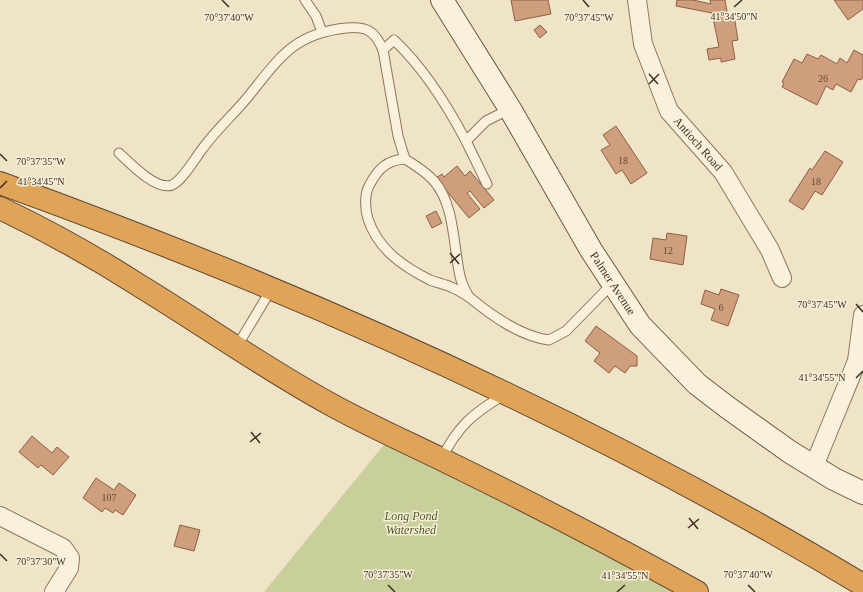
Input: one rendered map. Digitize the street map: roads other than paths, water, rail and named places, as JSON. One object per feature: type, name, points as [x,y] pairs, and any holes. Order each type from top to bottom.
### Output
[{"type":"highway","points":[[0,183],[124,229],[272,288],[386,337],[580,428],[712,498],[863,585]]},
{"type":"highway","points":[[0,208],[39,227],[139,285],[236,348],[330,404],[382,432],[592,536],[697,592]]},
{"type":"main road","name":"Palmer Avenue","points":[[442,0],[510,109],[612,284],[640,325],[697,384],[790,452],[834,479],[863,493]]},
{"type":"street","name":"Antioch Road","points":[[637,0],[643,44],[669,111],[723,172],[770,250],[782,278]]},
{"type":"street","points":[[814,466],[856,361],[863,315]]},
{"type":"street","points":[[0,516],[63,548],[70,558],[69,568],[54,592]]},
{"type":"lane","points":[[306,0],[316,16],[322,32]]},
{"type":"lane","points":[[119,154],[149,179],[162,185],[172,185],[181,177],[211,138],[273,64],[297,42],[322,32],[360,27],[369,30],[376,36],[383,50],[398,136],[405,159]]},
{"type":"lane","points":[[383,50],[394,40],[407,52],[449,109],[487,184]]},
{"type":"lane","points":[[466,140],[486,121],[510,109]]},
{"type":"lane","points":[[469,297],[461,280],[451,222],[445,202],[435,182],[418,166],[405,159],[394,160],[382,167],[378,170],[368,186],[365,209],[371,227],[381,246],[393,258],[430,280],[453,288],[469,297],[497,318],[520,331],[549,340],[566,331],[612,284]]},
{"type":"lane","points":[[236,348],[272,288]]},
{"type":"lane","points":[[441,460],[452,438],[461,426],[483,407],[506,393]]},
{"type":"park label","name":"Long Pond Watershed","points":[[411,523]]}]
